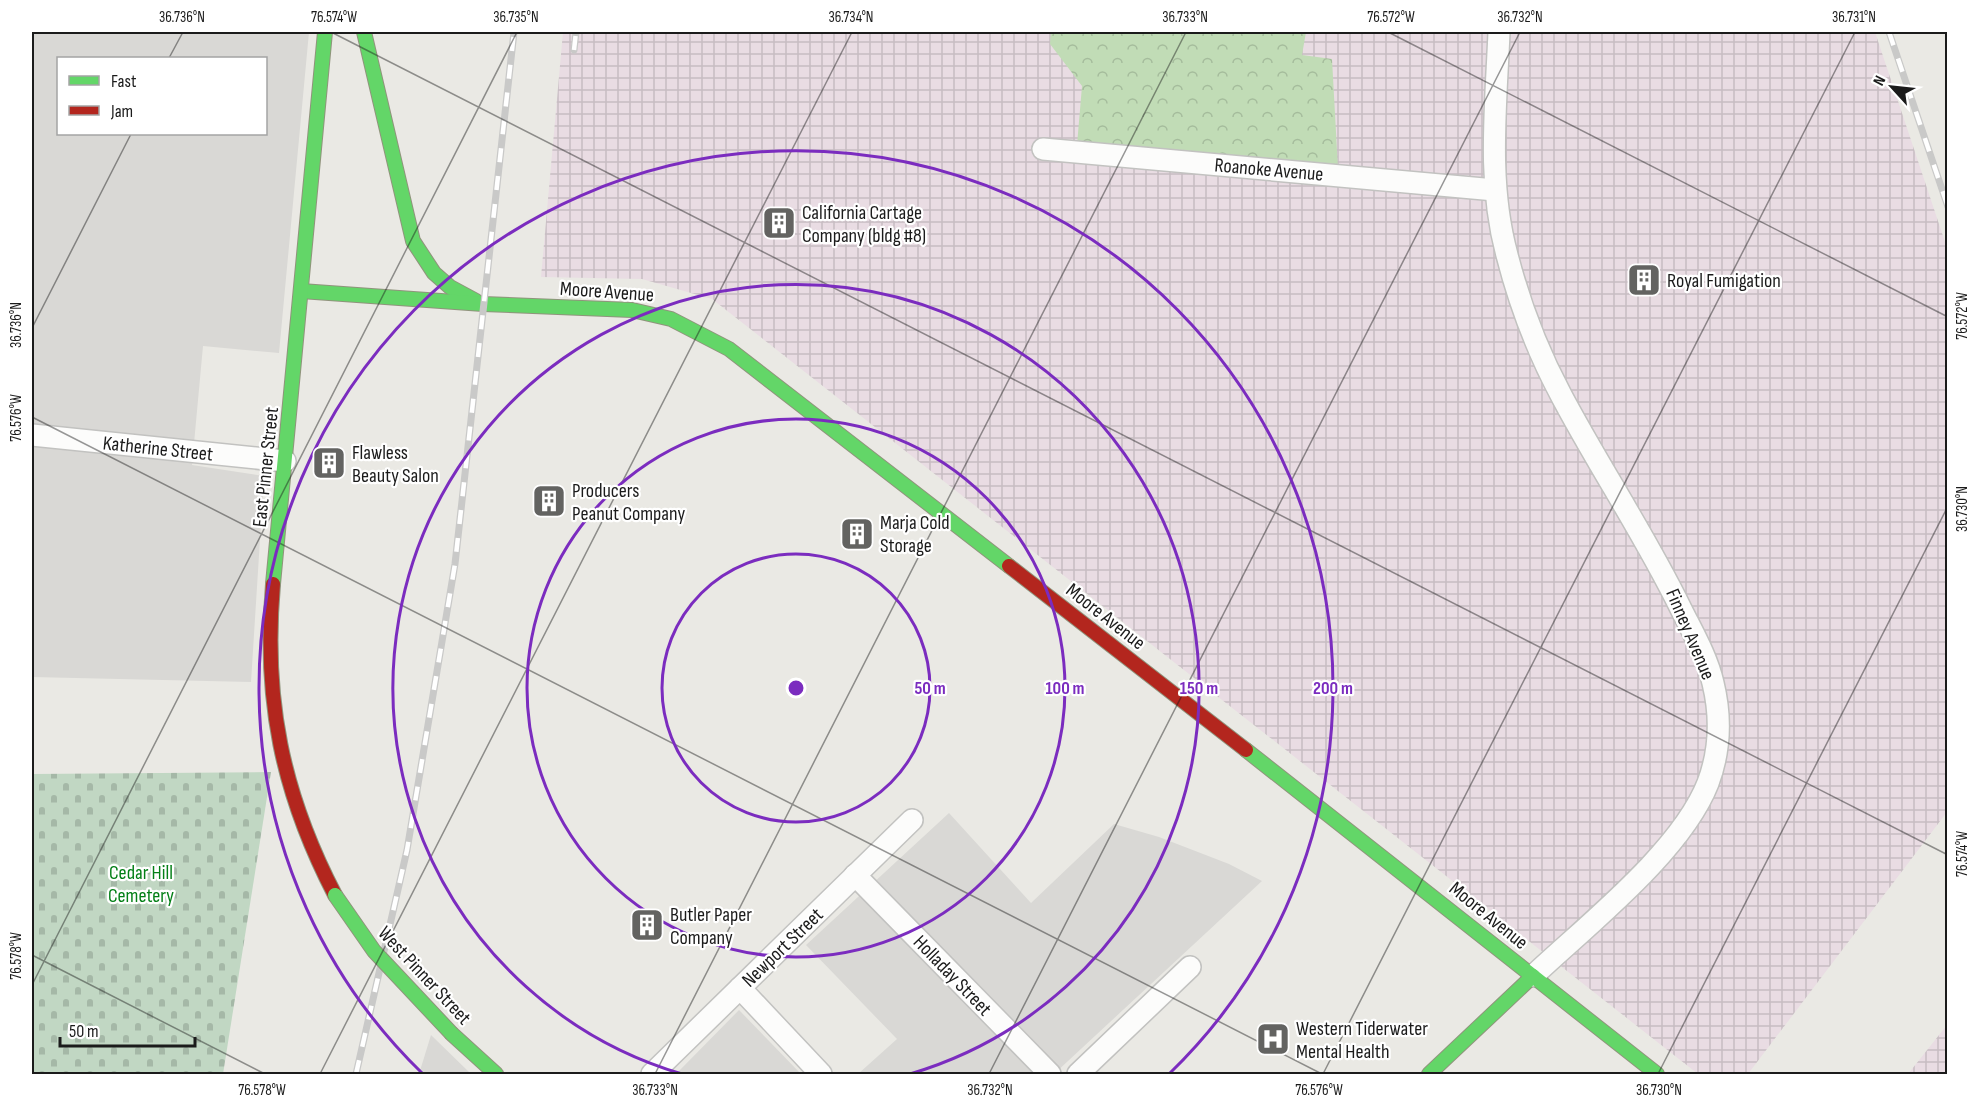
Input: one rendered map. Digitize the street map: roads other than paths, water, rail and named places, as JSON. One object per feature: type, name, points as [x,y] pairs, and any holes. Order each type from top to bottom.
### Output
[{"type":"street","name":"East Pinner Street","points":[[325,32],[269,651],[273,713],[285,775],[303,828],[335,895]]},
{"type":"street","name":"Moore Avenue","points":[[364,32],[413,241],[434,273],[450,287],[483,304]]},
{"type":"street","name":"Finney Avenue","points":[[1428,1074],[1639,876],[1697,806],[1714,761],[1718,735],[1717,708],[1704,656],[1667,580],[1559,392],[1526,312],[1507,256],[1495,190],[1499,32]]},
{"type":"street","name":"Roanoke Avenue","points":[[1043,149],[1495,190]]},
{"type":"street","name":"Moore Avenue","points":[[300,291],[483,304],[655,312],[694,326],[729,349],[1092,630],[1397,867],[1657,1074]]},
{"type":"street","name":"Katherine Street","points":[[32,435],[285,461]]},
{"type":"street","name":"Newport Street","points":[[652,1074],[912,820]]},
{"type":"street","name":"Holladay Street","points":[[855,875],[1050,1074]]},
{"type":"street","name":"West Pinner Street","points":[[335,895],[378,956],[452,1034],[496,1074]]},
{"type":"street","points":[[1078,1074],[1190,967]]},
{"type":"street","points":[[740,988],[821,1074]]},
{"type":"railway","points":[[356,1074],[407,850],[455,564],[514,32]]},
{"type":"railway","points":[[574,50],[576,32]]},
{"type":"railway","points":[[1889,32],[1948,207]]},
{"type":"place","name":"California Cartage Company (bldg #8)","points":[[779,223]]},
{"type":"place","name":"Royal Fumigation","points":[[1644,280]]},
{"type":"place","name":"Flawless Beauty Salon","points":[[329,463]]},
{"type":"place","name":"Producers Peanut Company","points":[[549,501]]},
{"type":"place","name":"Marja Cold Storage","points":[[857,534]]},
{"type":"place","name":"Butler Paper Company","points":[[647,925]]},
{"type":"place","name":"Western Tiderwater Mental Health","points":[[1273,1039]]},
{"type":"park label","name":"Cedar Hill Cemetery","points":[[141,884]]}]
